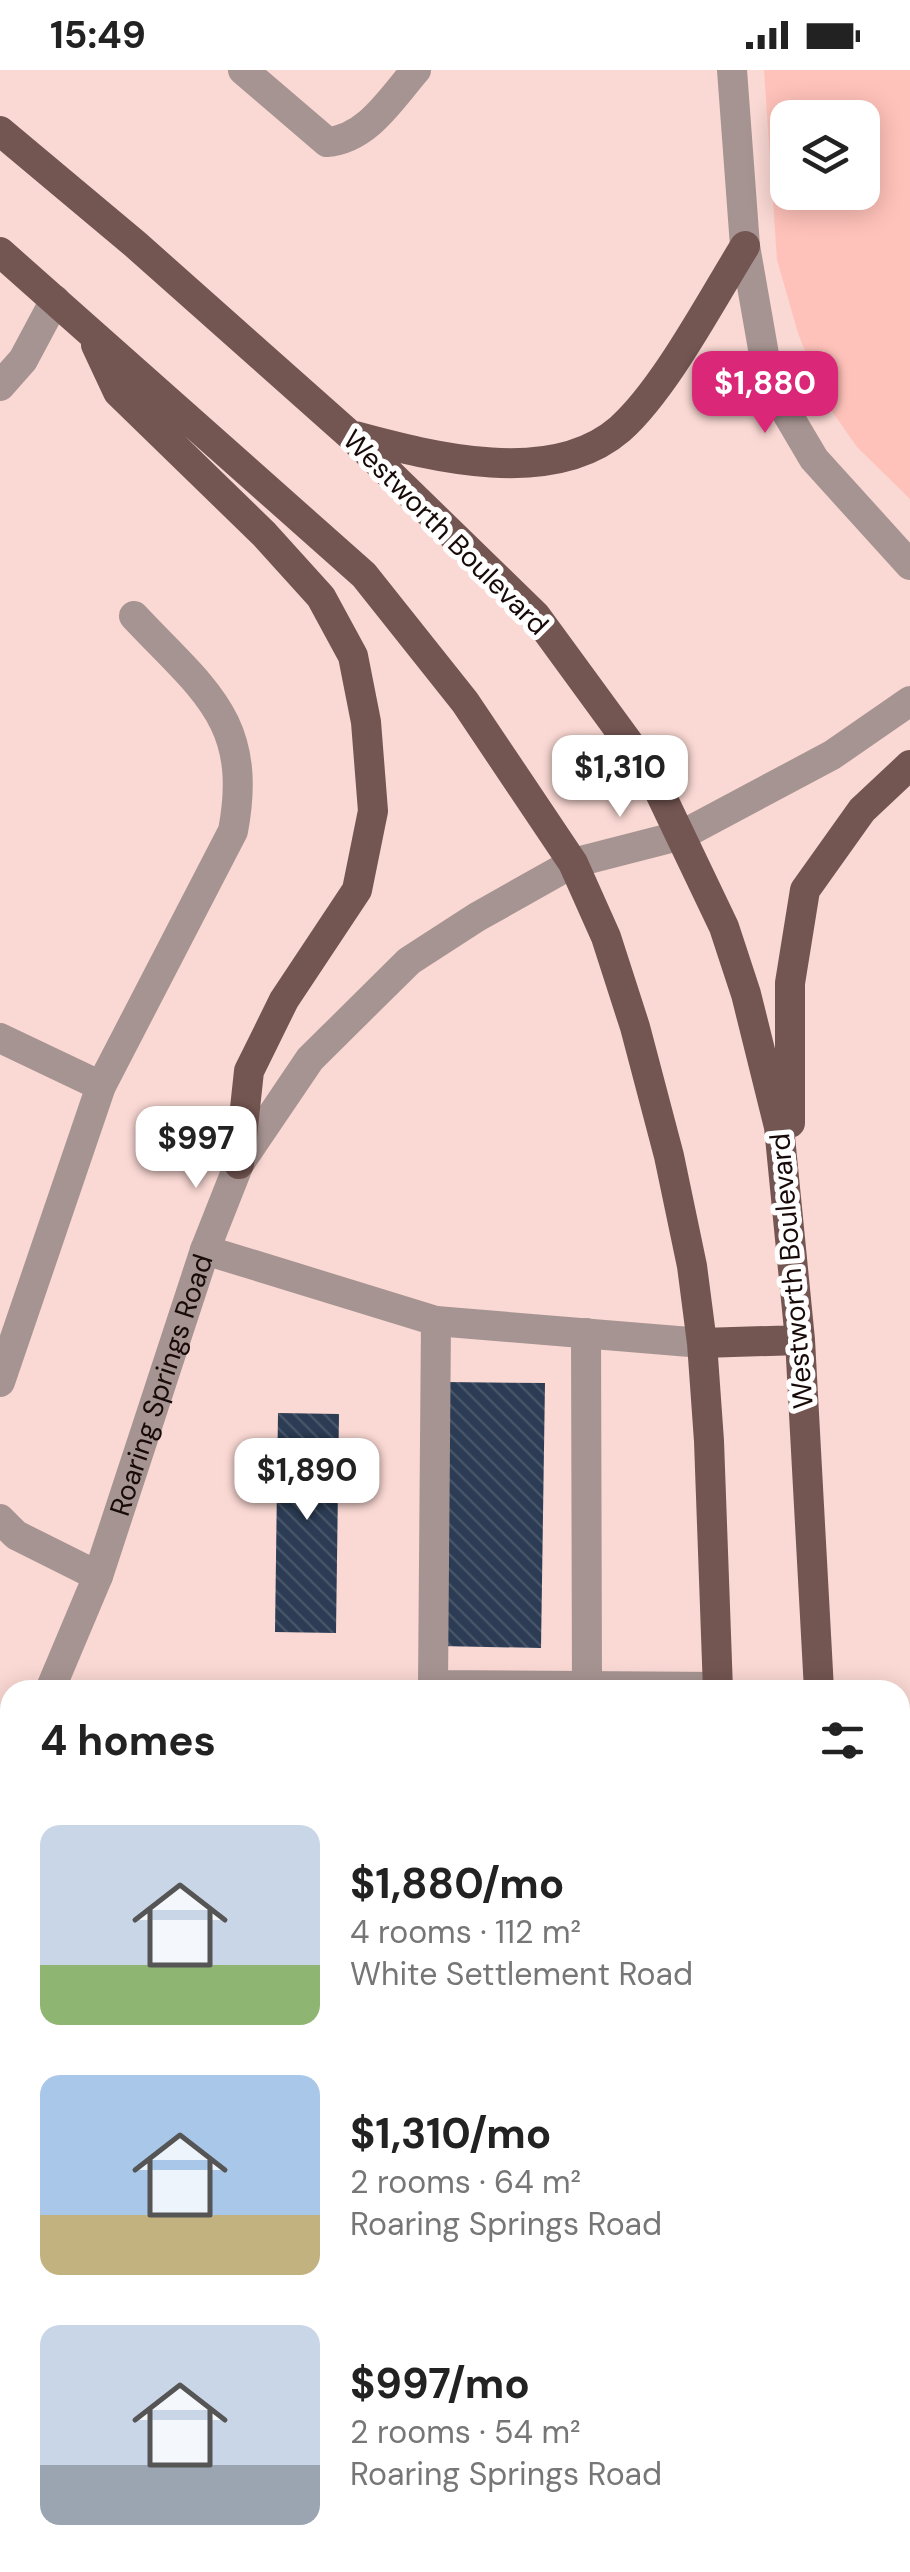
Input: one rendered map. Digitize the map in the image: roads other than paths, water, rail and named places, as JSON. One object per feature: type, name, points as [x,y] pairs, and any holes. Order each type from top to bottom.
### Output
[{"type":"main road","name":"Westworth Boulevard","points":[[0,131],[135,244],[350,435],[536,616],[650,772],[724,926],[746,994],[779,1127],[800,1340],[819,1680]]},
{"type":"main road","points":[[350,435],[425,455],[525,466],[586,448],[619,430],[650,394],[745,246]]},
{"type":"main road","points":[[0,252],[364,574],[465,702],[573,863],[606,937],[635,1028],[692,1266],[702,1343],[718,1680]]},
{"type":"main road","points":[[88,329],[118,392],[264,534],[321,597],[353,656],[366,722],[373,811],[357,890],[284,1000],[248,1071],[239,1164]]},
{"type":"main road","points":[[790,1221],[790,984],[805,890],[862,810],[910,766]]},
{"type":"main road","points":[[702,1343],[800,1340]]},
{"type":"main road","points":[[817,1616],[827,1680]]},
{"type":"street","points":[[243,70],[327,142],[348,141],[373,120],[416,70]]},
{"type":"street","points":[[732,70],[745,246],[768,383],[814,459],[910,565]]},
{"type":"street","points":[[0,386],[23,360],[54,300]]},
{"type":"street","points":[[0,1382],[101,1086],[232,832],[239,799],[239,766],[217,705],[134,616]]},
{"type":"street","name":"Roaring Springs Road","points":[[54,1680],[98,1576],[205,1250],[239,1164],[310,1060],[409,961],[477,917],[573,863],[682,835],[832,755],[910,702]]},
{"type":"street","points":[[0,1038],[101,1086]]},
{"type":"street","points":[[205,1250],[436,1321],[702,1343]]},
{"type":"street","points":[[433,1680],[436,1321]]},
{"type":"street","points":[[586,1334],[588,1680]]},
{"type":"street","points":[[0,1519],[16,1535],[98,1576]]}]
